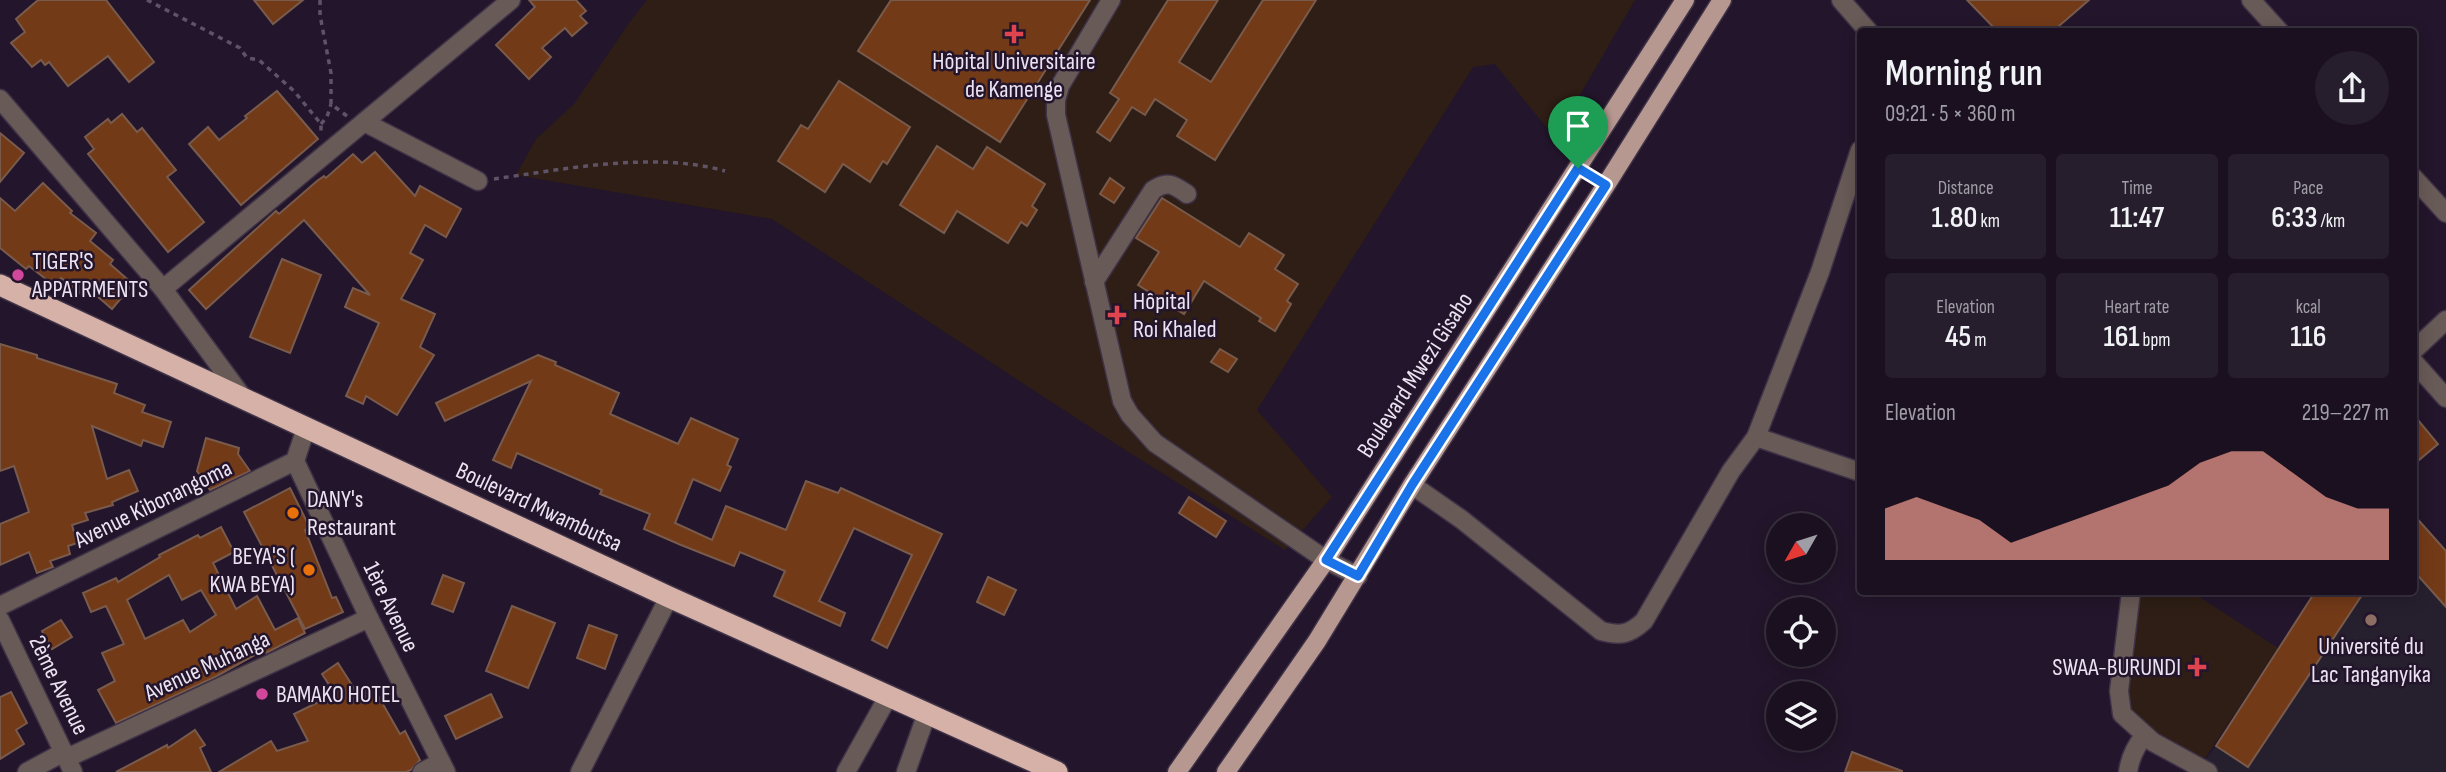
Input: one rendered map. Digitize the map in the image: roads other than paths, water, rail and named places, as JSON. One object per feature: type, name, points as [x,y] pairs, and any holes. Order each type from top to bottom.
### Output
[{"type":"highway","name":"Boulevard Mwambutsa","points":[[0,285],[668,597],[1057,772]]},
{"type":"main road","name":"Boulevard Mwezi Gisabo","points":[[1177,772],[1326,560],[1685,0]]},
{"type":"main road","points":[[1226,772],[1317,641],[1412,485],[1722,0]]},
{"type":"main road","points":[[1578,168],[1606,185]]},
{"type":"street","points":[[163,289],[511,0]]},
{"type":"street","points":[[1111,0],[1060,86],[1055,115],[1122,401],[1140,429],[1155,443],[1326,560],[1358,576]]},
{"type":"street","points":[[1841,0],[1866,28]]},
{"type":"street","points":[[2251,0],[2276,28]]},
{"type":"street","points":[[0,99],[163,289],[244,399]]},
{"type":"street","points":[[362,124],[478,181]]},
{"type":"street","points":[[1412,485],[1461,519],[1601,631],[1617,635],[1632,633],[1644,621],[1731,471],[1756,437],[1820,272],[1857,159]]},
{"type":"street","points":[[2417,181],[2446,213]]},
{"type":"street","points":[[1094,282],[1153,190],[1161,184],[1172,183],[1188,194]]},
{"type":"street","points":[[2417,347],[2446,320]]},
{"type":"street","points":[[2417,365],[2446,398]]},
{"type":"street","points":[[295,461],[306,428]]},
{"type":"street","points":[[1756,437],[1857,471]]},
{"type":"street","name":"Avenue Kibonangoma","points":[[0,606],[295,461]]},
{"type":"street","name":"1ère Avenue","points":[[295,461],[369,618],[444,767]]},
{"type":"street","points":[[2131,595],[2119,691],[2122,714],[2144,736],[2208,772]]},
{"type":"street","points":[[580,772],[668,597]]},
{"type":"street","name":"Avenue Muhanga","points":[[27,772],[68,761],[369,618]]},
{"type":"street","name":"2ème Avenue","points":[[0,620],[68,761]]},
{"type":"street","points":[[846,772],[889,695]]},
{"type":"street","points":[[906,772],[927,713]]},
{"type":"street","points":[[2128,772],[2129,762],[2144,736]]},
{"type":"street","points":[[422,772],[444,767]]},
{"type":"place","name":"Hôpital Universitaire de Kamenge","points":[[1014,34]]},
{"type":"place","name":"TIGER'S APPATRMENTS","points":[[18,275]]},
{"type":"place","name":"Hôpital Roi Khaled","points":[[1117,315]]},
{"type":"place","name":"DANY's Restaurant","points":[[293,513]]},
{"type":"place","name":"BEYA'S ( KWA BEYA)","points":[[309,570]]},
{"type":"place","name":"Université du Lac Tanganyika","points":[[2371,620]]},
{"type":"place","name":"SWAA-BURUNDI","points":[[2197,667]]},
{"type":"place","name":"BAMAKO HOTEL","points":[[262,694]]}]
